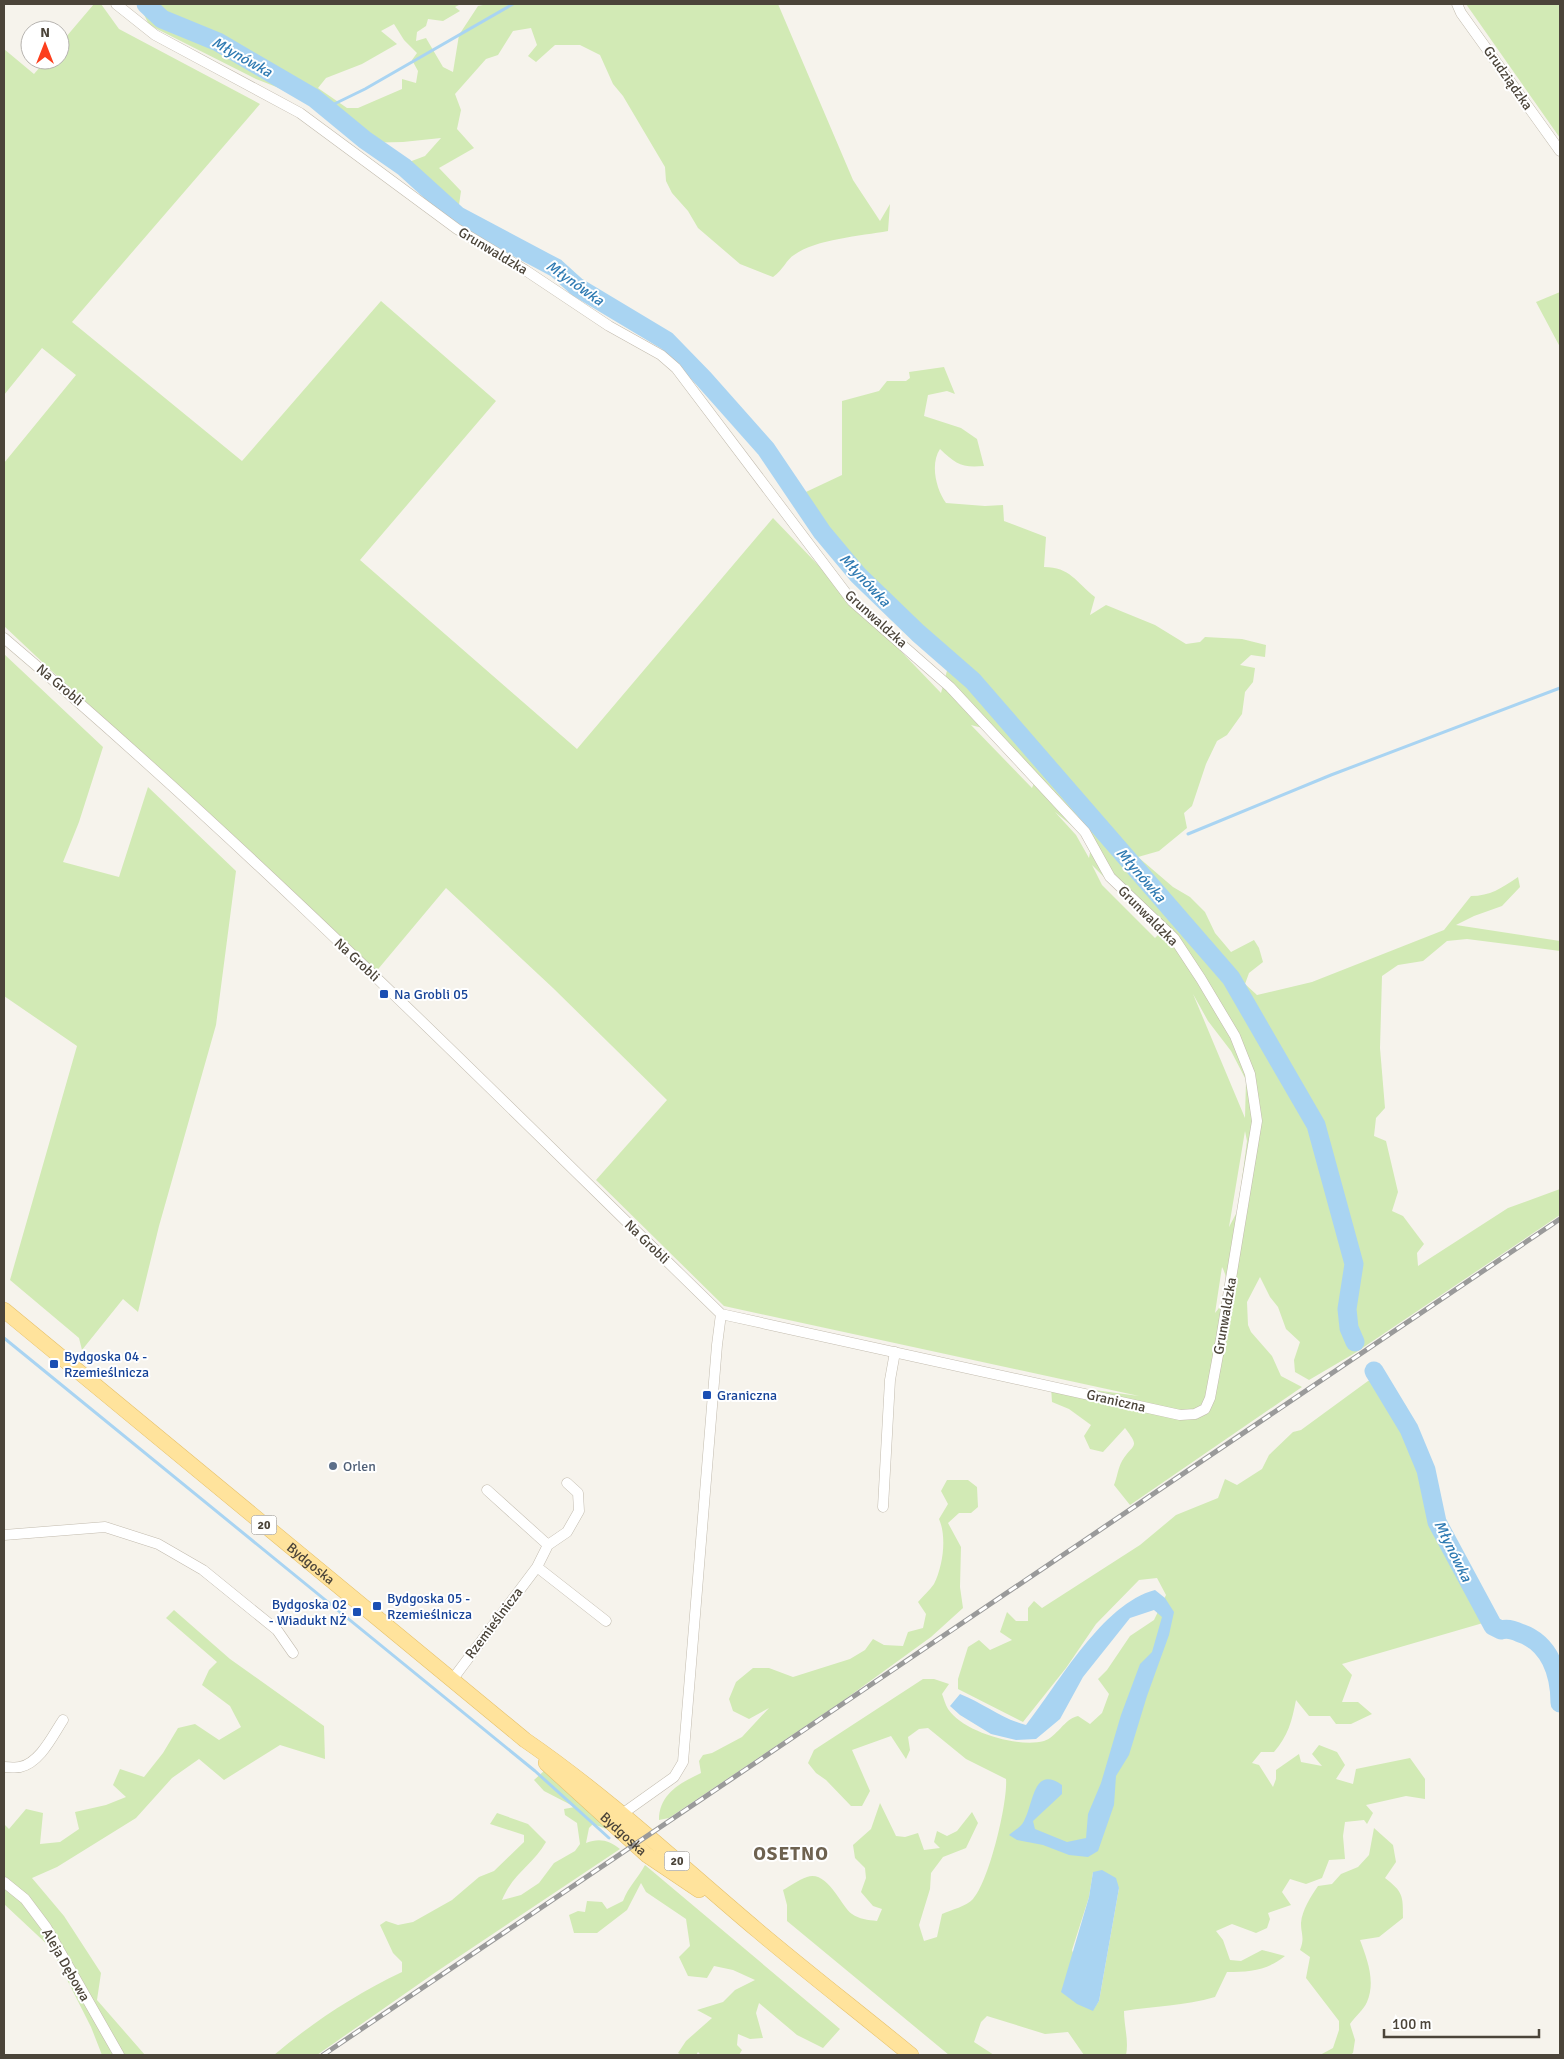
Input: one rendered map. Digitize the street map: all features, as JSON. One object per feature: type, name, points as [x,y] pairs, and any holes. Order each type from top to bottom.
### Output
[{"type":"main road","name":"Bydgoska","points":[[4,1310],[525,1740],[569,1771],[622,1814],[758,1931],[911,2055]]},
{"type":"main road","name":"Bydgoska","points":[[525,1740],[562,1779],[647,1854],[758,1931]]},
{"type":"street","name":"Grunwaldzka","points":[[116,4],[155,35],[300,113],[457,229],[525,270],[609,326],[661,355],[676,368],[852,601],[950,687],[1085,832],[1110,877],[1174,938],[1201,978],[1235,1036],[1250,1074],[1257,1121],[1210,1398],[1205,1409],[1195,1414],[1180,1415]]},
{"type":"street","name":"Grudziądzka","points":[[1457,4],[1560,151]]},
{"type":"street","name":"Na Grobli","points":[[4,638],[109,727],[353,956],[721,1314]]},
{"type":"street","name":"Graniczna","points":[[721,1314],[1180,1415]]},
{"type":"street","points":[[598,1810],[614,1815],[622,1814],[674,1777],[683,1762],[715,1365],[721,1314]]},
{"type":"street","points":[[883,1507],[890,1380],[895,1352]]},
{"type":"street","name":"Rzemieślnicza","points":[[452,1680],[537,1567],[548,1545],[567,1532],[579,1511],[578,1493],[567,1483]]},
{"type":"street","points":[[487,1490],[548,1545]]},
{"type":"street","points":[[4,1534],[105,1527],[158,1544],[203,1570],[277,1630],[293,1653]]},
{"type":"street","points":[[537,1567],[606,1621]]},
{"type":"street","points":[[4,1767],[20,1767],[32,1762],[63,1720]]},
{"type":"street","name":"Aleja Dębowa","points":[[4,1882],[25,1899],[46,1927],[119,2055]]},
{"type":"green space","points":[[94,4],[101,4],[119,29],[260,104],[72,322],[242,461],[381,301],[496,401],[360,560],[577,749],[773,518],[941,693],[948,667],[889,616],[847,570],[791,499],[842,475],[842,401],[879,391],[887,381],[906,381],[910,378],[909,372],[944,367],[955,394],[947,391],[928,395],[924,416],[961,428],[977,439],[984,466],[959,464],[940,449],[935,462],[935,469],[939,491],[946,503],[985,506],[1003,505],[1004,521],[1046,537],[1044,567],[1067,573],[1095,597],[1090,615],[1106,605],[1155,625],[1186,644],[1200,642],[1205,637],[1242,639],[1266,645],[1265,657],[1251,655],[1240,665],[1255,668],[1253,682],[1245,692],[1242,714],[1227,735],[1217,741],[1206,764],[1192,806],[1184,813],[1187,828],[1159,851],[1138,857],[1173,887],[1190,897],[1205,912],[1215,933],[1231,952],[1254,940],[1259,948],[1263,962],[1249,973],[1245,984],[1257,995],[1312,982],[1444,930],[1471,896],[1484,895],[1496,891],[1518,877],[1520,887],[1502,906],[1456,925],[1560,941],[1560,951],[1467,939],[1447,941],[1423,961],[1398,965],[1382,976],[1380,1048],[1385,1108],[1376,1118],[1374,1136],[1386,1141],[1398,1192],[1392,1211],[1403,1216],[1424,1244],[1417,1253],[1418,1266],[1508,1208],[1560,1189],[1560,1215],[1355,1353],[1309,1380],[1295,1372],[1294,1360],[1300,1342],[1286,1329],[1278,1307],[1270,1297],[1260,1277],[1247,1302],[1248,1325],[1251,1332],[1272,1356],[1281,1376],[1302,1387],[1130,1505],[1114,1485],[1122,1461],[1134,1446],[1133,1439],[1125,1428],[1103,1452],[1090,1449],[1084,1436],[1091,1425],[1069,1409],[1052,1402],[1051,1387],[1057,1385],[1139,1396],[724,1306],[596,1180],[667,1100],[553,988],[446,888],[374,974],[4,626],[4,463],[76,375],[42,348],[4,395],[4,49],[20,62],[20,70],[29,70],[34,74],[37,70],[70,70],[70,32]],"holes":[[[971,725],[990,730],[1037,776],[1032,788]],[[1055,812],[1092,842],[1089,858],[1076,835]],[[1092,865],[1112,885],[1147,907],[1159,934],[1155,938],[1102,885]],[[1193,994],[1208,1021],[1231,1051],[1246,1080],[1245,1118]],[[1245,1131],[1247,1141],[1238,1210],[1229,1227]],[[1222,1267],[1226,1278],[1226,1290],[1225,1296],[1215,1313]]]},
{"type":"green space","points":[[139,4],[461,4],[455,7],[460,11],[443,21],[428,19],[426,26],[417,32],[416,41],[426,38],[443,67],[453,72],[459,35],[478,6],[488,4],[778,4],[853,180],[880,221],[890,204],[888,231],[814,245],[791,257],[773,277],[740,264],[698,228],[688,211],[672,193],[666,181],[665,167],[623,96],[613,84],[600,55],[580,45],[555,45],[536,62],[528,56],[537,45],[531,28],[513,31],[498,55],[486,59],[455,94],[461,110],[457,129],[474,148],[439,168],[461,191],[458,212],[421,184],[393,168],[425,156],[441,138],[403,142],[358,143],[302,97],[256,79],[149,25]],"holes":[[[394,24],[404,40],[417,53],[412,60],[418,71],[416,83],[402,79],[402,89],[358,108],[347,108],[318,88],[326,78],[362,64],[397,44],[381,31]]]},
{"type":"green space","points":[[1466,4],[1560,4],[1560,138]]},
{"type":"green space","points":[[1560,292],[1560,347],[1536,302]]},
{"type":"green space","points":[[4,654],[103,747],[79,822],[63,862],[119,877],[148,787],[236,871],[216,1025],[159,1226],[138,1312],[123,1299],[82,1350],[79,1338],[10,1280],[77,1046],[4,996]]},
{"type":"green space","points":[[1368,1381],[1387,1381],[1406,1406],[1434,1472],[1440,1524],[1453,1551],[1444,1554],[1483,1623],[1342,1664],[1352,1675],[1342,1702],[1358,1702],[1372,1714],[1351,1724],[1336,1724],[1330,1716],[1309,1716],[1296,1700],[1289,1728],[1279,1746],[1274,1752],[1261,1752],[1252,1763],[1259,1765],[1273,1787],[1276,1779],[1276,1770],[1299,1754],[1301,1762],[1322,1766],[1312,1754],[1319,1745],[1337,1752],[1345,1765],[1336,1779],[1353,1784],[1356,1769],[1410,1758],[1425,1779],[1425,1799],[1406,1796],[1366,1805],[1373,1813],[1367,1824],[1364,1820],[1345,1822],[1343,1836],[1345,1859],[1329,1860],[1322,1878],[1306,1884],[1290,1879],[1282,1892],[1291,1905],[1268,1913],[1270,1919],[1267,1928],[1256,1933],[1232,1924],[1216,1931],[1223,1940],[1230,1960],[1241,1961],[1262,1950],[1285,1956],[1279,1961],[1258,1969],[1227,1972],[1215,1997],[1181,2004],[1124,2011],[1126,2055],[1084,2055],[1068,2032],[1045,2034],[987,2016],[981,2022],[974,2042],[994,2055],[949,2055],[787,1921],[787,1905],[783,1890],[797,1881],[815,1876],[828,1884],[852,1914],[867,1920],[877,1921],[882,1909],[873,1906],[861,1892],[866,1878],[865,1868],[855,1858],[853,1845],[871,1829],[880,1803],[896,1836],[905,1837],[918,1833],[924,1850],[940,1848],[934,1842],[937,1831],[947,1836],[957,1831],[972,1812],[978,1823],[966,1848],[943,1857],[931,1873],[930,1889],[919,1925],[924,1941],[937,1937],[942,1914],[963,1906],[973,1899],[979,1890],[991,1860],[1001,1823],[1006,1779],[966,1759],[928,1728],[919,1729],[908,1737],[910,1750],[906,1759],[891,1736],[852,1750],[870,1791],[862,1806],[851,1806],[808,1763],[814,1750],[923,1679],[934,1679],[949,1684],[942,1694],[948,1709],[955,1717],[978,1731],[1006,1740],[1033,1743],[1044,1741],[1078,1716],[1090,1724],[1102,1713],[1109,1694],[1098,1679],[1107,1670],[1130,1636],[1154,1620],[1166,1595],[1157,1578],[1139,1580],[1096,1624],[1066,1668],[1023,1722],[958,1689],[958,1679],[968,1647],[979,1640],[990,1650],[1012,1640],[1000,1632],[1007,1612],[1016,1621],[1028,1621],[1028,1608],[1034,1601],[1042,1608],[1140,1545],[1176,1515],[1218,1498],[1225,1479],[1237,1485],[1262,1469],[1269,1455],[1293,1432],[1301,1430]],"holes":[[[1093,1872],[1119,1888],[1099,2001],[1093,2010],[1072,1950],[1089,1897]]]},
{"type":"green space","points":[[947,1480],[968,1480],[977,1487],[978,1507],[971,1513],[959,1513],[948,1523],[961,1547],[960,1587],[963,1608],[931,1637],[844,1700],[669,1818],[659,1820],[663,1803],[672,1790],[701,1773],[699,1761],[703,1755],[712,1753],[742,1737],[769,1708],[749,1719],[733,1711],[729,1699],[736,1682],[753,1668],[769,1668],[793,1677],[850,1659],[865,1650],[873,1639],[884,1645],[903,1646],[908,1632],[923,1628],[926,1614],[918,1602],[931,1589],[940,1569],[943,1552],[943,1534],[939,1519],[948,1504],[941,1491]]},
{"type":"green space","points":[[174,1610],[230,1659],[324,1726],[325,1759],[280,1745],[224,1780],[199,1759],[172,1778],[136,1818],[57,1867],[32,1878],[64,1916],[101,1973],[97,2000],[145,2055],[102,2055],[91,2027],[51,1948],[4,1904],[4,1824],[9,1829],[26,1809],[43,1813],[40,1844],[60,1842],[79,1829],[75,1812],[106,1805],[126,1797],[113,1785],[120,1769],[144,1777],[163,1753],[178,1728],[195,1724],[219,1740],[241,1727],[230,1706],[202,1685],[209,1670],[217,1662],[166,1618]]},
{"type":"green space","points":[[544,1771],[564,1790],[587,1803],[609,1830],[593,1824],[589,1828],[586,1843],[604,1841],[620,1849],[436,1972],[317,2055],[274,2055],[335,2009],[402,1972],[402,1962],[393,1953],[380,1925],[386,1921],[398,1925],[413,1922],[452,1900],[479,1877],[494,1871],[524,1842],[524,1835],[490,1824],[497,1813],[528,1824],[546,1842],[517,1876],[502,1900],[521,1895],[539,1883],[554,1863],[575,1851],[580,1844],[577,1823],[565,1815],[564,1809],[575,1807],[544,1791],[534,1780]]},
{"type":"green space","points":[[1374,1828],[1393,1845],[1396,1862],[1385,1878],[1401,1895],[1403,1918],[1379,1937],[1360,1940],[1370,1970],[1371,1986],[1366,2005],[1350,2024],[1355,2040],[1353,2053],[1350,2055],[1320,2055],[1333,2048],[1339,2030],[1339,2021],[1306,1978],[1310,1957],[1300,1950],[1303,1939],[1301,1923],[1303,1913],[1318,1886],[1332,1884],[1341,1874],[1358,1867],[1369,1855]]},
{"type":"green space","points":[[645,1865],[840,2029],[823,2048],[797,2035],[759,2003],[756,2013],[763,2038],[750,2039],[738,2034],[737,2045],[742,2050],[739,2055],[701,2055],[698,2052],[696,2055],[682,2055],[678,2053],[686,2041],[712,2018],[697,2010],[723,2002],[735,1990],[755,1980],[733,1970],[714,1966],[707,1978],[688,1976],[679,1957],[690,1946],[686,1919],[646,1892],[641,1883],[627,1910],[597,1933],[574,1933],[569,1915],[578,1911],[585,1912],[587,1901],[602,1902],[607,1909],[623,1901]]},
{"type":"water","points":[[1155,1590],[1165,1598],[1174,1612],[1169,1635],[1147,1696],[1129,1755],[1116,1776],[1114,1805],[1098,1851],[1088,1857],[1069,1855],[1043,1845],[1017,1840],[1009,1835],[1023,1823],[1036,1789],[1045,1780],[1052,1780],[1062,1785],[1062,1794],[1033,1821],[1035,1829],[1067,1842],[1086,1838],[1088,1814],[1101,1783],[1121,1715],[1140,1664],[1152,1652],[1162,1617],[1154,1610],[1130,1618],[1083,1677],[1060,1719],[1036,1739],[1016,1740],[991,1734],[960,1715],[950,1706],[960,1694],[1009,1719],[1026,1725],[1083,1647],[1100,1628],[1117,1611],[1136,1598]]},
{"type":"water","points":[[1102,1870],[1116,1878],[1119,1888],[1099,2001],[1093,2011],[1077,2004],[1061,1992],[1089,1897],[1093,1872]]},
{"type":"waterway","name":"Młynówka","points":[[146,4],[162,19],[218,42],[314,98],[365,140],[404,167],[458,216],[556,268],[577,287],[667,341],[703,378],[766,449],[822,532],[858,575],[918,633],[973,681],[1231,978],[1316,1125],[1354,1264],[1347,1309],[1349,1328],[1355,1342]]},
{"type":"waterway","points":[[326,108],[365,89],[513,4]]},
{"type":"waterway","points":[[1188,834],[1331,775],[1560,688]]},
{"type":"waterway","points":[[4,1338],[535,1771],[609,1838]]},
{"type":"waterway","name":"Młynówka","points":[[1374,1371],[1409,1429],[1426,1470],[1437,1522],[1493,1626],[1501,1630],[1513,1630],[1530,1638],[1546,1652],[1558,1681],[1560,1703]]},
{"type":"railway","points":[[323,2055],[1560,1219]]},
{"type":"place","name":"Na Grobli 05","points":[[384,994]]},
{"type":"place","name":"Bydgoska 04 - Rzemieślnicza","points":[[54,1364]]},
{"type":"place","name":"Graniczna","points":[[707,1395]]},
{"type":"place","name":"Orlen","points":[[333,1466]]},
{"type":"place","name":"Bydgoska 05 - Rzemieślnicza","points":[[377,1606]]},
{"type":"place","name":"Bydgoska 02 - Wiadukt NŻ","points":[[357,1612]]},
{"type":"district","name":"OSETNO","points":[[791,1854]]}]
